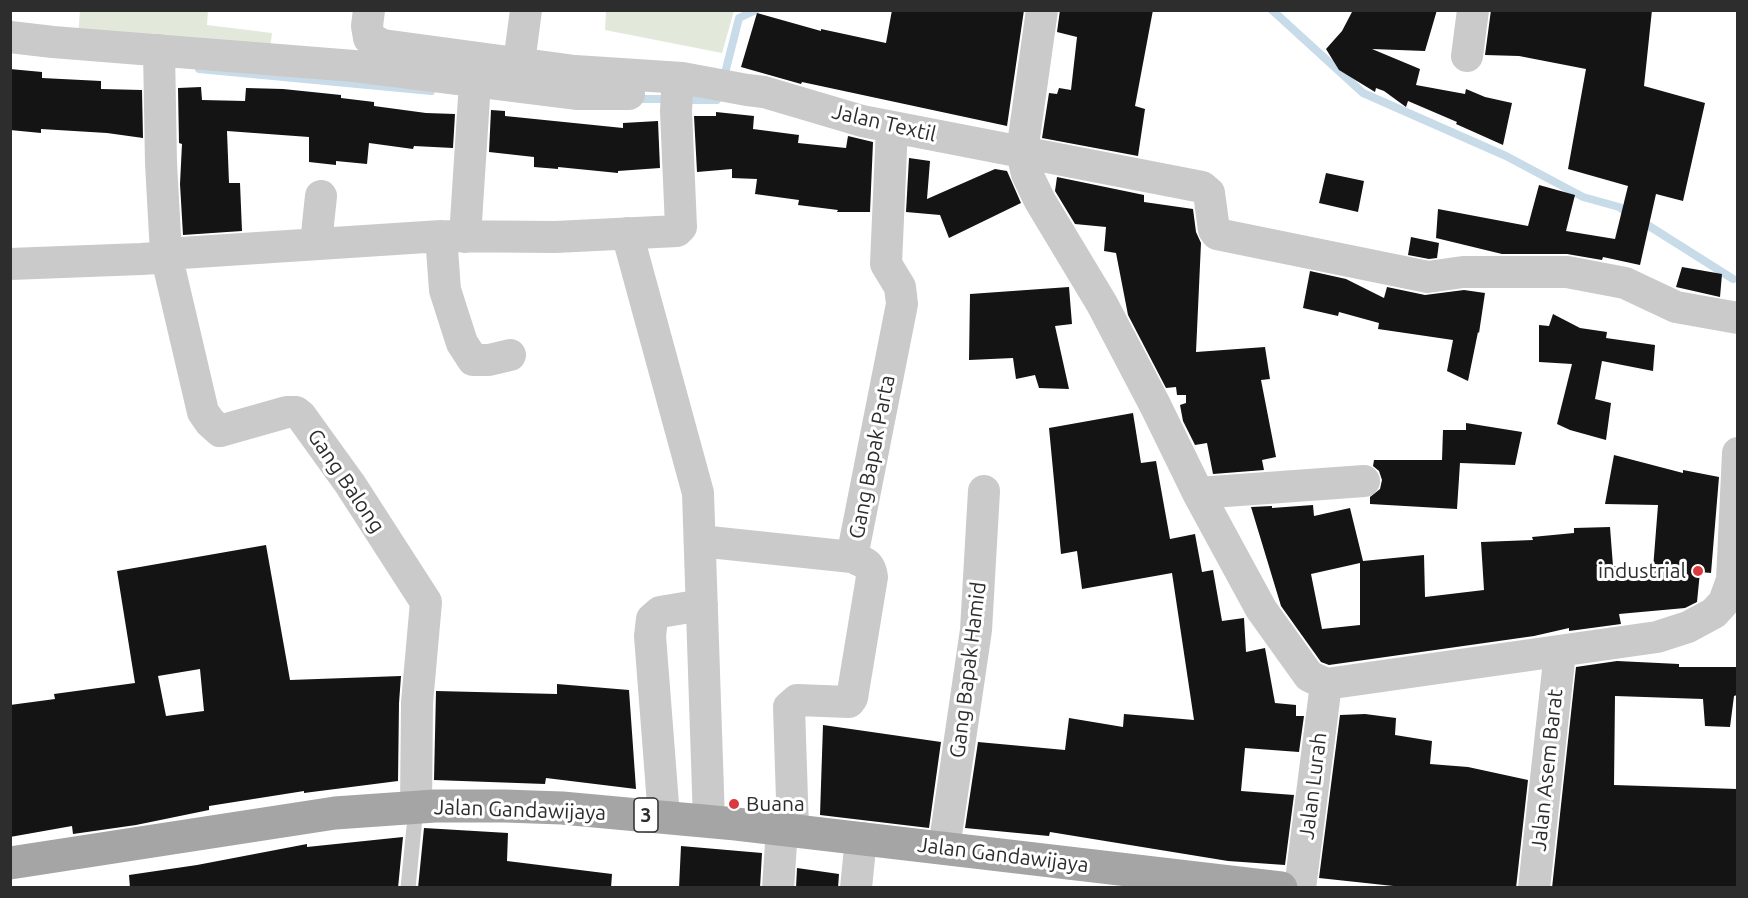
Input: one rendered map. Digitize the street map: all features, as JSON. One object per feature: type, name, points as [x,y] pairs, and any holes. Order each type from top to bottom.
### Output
[{"type":"main road","name":"Jalan Gandawijaya","points":[[10,863],[335,813],[416,807],[505,806],[709,821],[1281,888]]},
{"type":"street","name":"Jalan Textil","points":[[369,10],[367,26],[369,38],[383,45],[575,71],[682,78],[764,92],[862,121],[1202,188],[1209,193],[1217,234],[1428,277],[1463,272],[1567,272],[1624,283],[1676,307],[1737,318]]},
{"type":"street","points":[[519,63],[526,10]]},
{"type":"street","points":[[1042,10],[1022,152],[1027,174],[1040,201],[1102,304],[1198,493],[1261,609],[1310,676],[1326,684],[1657,637],[1688,627],[1731,605],[1737,453]]},
{"type":"street","points":[[1467,56],[1473,10]]},
{"type":"street","points":[[10,36],[53,42],[354,66],[578,94],[723,94],[747,90]]},
{"type":"street","points":[[159,50],[161,163],[166,254]]},
{"type":"street","points":[[475,82],[445,290],[462,343],[473,360],[489,360],[510,355]]},
{"type":"street","points":[[10,264],[157,258],[166,254],[453,236],[555,237],[677,231],[681,227],[677,93]]},
{"type":"street","name":"Gang Bapak Parta","points":[[787,830],[789,707],[797,700],[849,702],[854,691],[872,577],[868,565],[852,556],[902,304],[900,287],[886,264],[892,127]]},
{"type":"street","points":[[316,243],[321,196]]},
{"type":"street","points":[[627,233],[698,493],[709,821]]},
{"type":"street","name":"Gang Balong","points":[[166,254],[203,412],[210,422],[220,430],[287,412],[296,412],[301,416],[350,484],[426,602],[417,703],[416,807]]},
{"type":"street","points":[[1198,493],[1364,481]]},
{"type":"street","name":"Gang Bapak Hamid","points":[[944,848],[976,630],[984,491]]},
{"type":"street","points":[[700,541],[852,556]]},
{"type":"street","points":[[664,817],[650,636],[652,619],[660,612],[702,605]]},
{"type":"street","name":"Jalan Asem Barat","points":[[1534,888],[1560,652]]},
{"type":"street","name":"Jalan Lurah","points":[[1300,888],[1326,684]]},
{"type":"street","points":[[778,888],[787,830]]},
{"type":"street","points":[[856,888],[861,838]]},
{"type":"lane","points":[[408,888],[416,807]]},
{"type":"shaded area","points":[[80,10],[208,11],[207,25],[272,33],[269,56],[78,39]]},
{"type":"shaded area","points":[[606,10],[734,11],[722,53],[605,30]]},
{"type":"building","points":[[892,10],[1024,10],[1007,126],[802,82],[801,84],[741,67],[757,13],[821,31],[821,29],[886,43]]},
{"type":"building","points":[[1060,10],[1153,10],[1135,106],[1145,109],[1138,156],[1042,138],[1049,93],[1057,94],[1059,88],[1071,90],[1077,37],[1057,32]]},
{"type":"building","points":[[1353,10],[1437,10],[1425,51],[1372,49],[1420,69],[1416,85],[1465,94],[1466,89],[1485,97],[1512,103],[1503,145],[1408,101],[1406,107],[1384,91],[1376,88],[1375,92],[1339,70],[1326,49],[1342,31]]},
{"type":"building","points":[[1491,10],[1652,10],[1644,86],[1705,103],[1683,201],[1656,194],[1640,265],[1603,257],[1602,260],[1567,254],[1502,254],[1436,238],[1438,209],[1528,226],[1539,185],[1575,195],[1566,231],[1615,239],[1628,186],[1568,169],[1586,69],[1519,56],[1485,55]]},
{"type":"building","points":[[10,69],[42,72],[42,78],[101,81],[101,89],[142,90],[143,138],[107,133],[41,129],[41,133],[10,130]]},
{"type":"building","points":[[201,87],[202,100],[245,101],[246,88],[283,89],[341,95],[341,98],[374,102],[374,106],[426,113],[455,114],[453,148],[414,146],[413,149],[369,143],[367,164],[336,161],[336,165],[309,162],[309,137],[227,131],[229,183],[240,183],[242,231],[183,235],[180,184],[182,144],[179,143],[178,88]]},
{"type":"building","points":[[491,110],[505,111],[505,116],[623,128],[623,123],[658,121],[660,168],[618,171],[618,173],[534,167],[534,157],[489,152]]},
{"type":"building","points":[[716,112],[754,116],[753,129],[799,135],[798,143],[846,148],[848,136],[873,142],[870,212],[837,212],[838,210],[798,205],[799,200],[755,194],[757,179],[732,178],[732,169],[697,172],[694,116],[716,116]]},
{"type":"building","points":[[909,158],[930,161],[927,199],[995,169],[1007,171],[1021,203],[949,238],[940,215],[906,212]]},
{"type":"building","points":[[1326,173],[1364,181],[1358,212],[1319,203]]},
{"type":"building","points":[[1057,177],[1144,195],[1144,202],[1193,209],[1196,232],[1201,243],[1196,352],[1265,347],[1270,379],[1261,380],[1276,457],[1262,460],[1264,470],[1213,474],[1207,443],[1195,445],[1183,421],[1180,405],[1186,403],[1186,395],[1177,395],[1176,387],[1166,388],[1128,315],[1116,253],[1104,251],[1106,227],[1075,224],[1055,191]]},
{"type":"building","points":[[1411,237],[1439,243],[1437,258],[1429,259],[1408,255]]},
{"type":"building","points":[[1682,267],[1722,274],[1720,297],[1676,287]]},
{"type":"building","points":[[1310,271],[1346,279],[1384,298],[1387,287],[1425,295],[1464,290],[1485,293],[1468,381],[1447,371],[1453,340],[1378,329],[1379,323],[1339,312],[1338,316],[1303,308]]},
{"type":"building","points":[[1069,287],[1072,324],[1055,326],[1069,389],[1039,388],[1035,375],[1016,379],[1013,358],[969,360],[970,294]]},
{"type":"building","points":[[1553,314],[1580,328],[1607,332],[1606,338],[1655,345],[1653,371],[1602,361],[1595,399],[1611,403],[1606,440],[1557,424],[1572,364],[1539,362],[1539,325],[1549,326]]},
{"type":"building","points":[[1133,413],[1141,463],[1156,461],[1170,539],[1195,534],[1202,572],[1213,570],[1222,621],[1244,618],[1246,652],[1265,648],[1275,703],[1296,705],[1296,716],[1304,716],[1299,752],[1245,748],[1241,791],[1294,795],[1285,865],[1228,861],[1050,832],[1049,836],[965,828],[978,742],[1065,750],[1069,718],[1123,727],[1124,714],[1194,720],[1172,573],[1082,589],[1077,551],[1061,554],[1049,428]]},
{"type":"building","points":[[1466,423],[1522,432],[1515,465],[1460,463],[1457,509],[1370,504],[1370,497],[1380,489],[1382,480],[1379,471],[1373,466],[1374,460],[1442,460],[1443,430],[1466,430]]},
{"type":"building","points":[[1614,455],[1683,473],[1683,470],[1719,477],[1711,573],[1700,572],[1697,602],[1685,608],[1619,614],[1621,624],[1569,631],[1569,628],[1534,636],[1329,665],[1321,662],[1281,606],[1251,507],[1313,505],[1314,516],[1350,508],[1363,561],[1424,555],[1425,597],[1484,590],[1481,542],[1533,540],[1532,537],[1574,533],[1574,528],[1610,527],[1613,566],[1653,569],[1658,505],[1605,504]],"holes":[[[1360,563],[1360,625],[1322,629],[1311,574]]]},
{"type":"building","points":[[266,545],[290,680],[401,676],[398,781],[304,793],[304,791],[209,806],[209,810],[136,825],[73,834],[72,826],[10,837],[10,705],[55,699],[54,694],[135,683],[117,571]],"holes":[[[200,669],[204,711],[166,716],[158,676]]]},
{"type":"building","points":[[1617,661],[1679,664],[1679,667],[1737,667],[1737,695],[1734,696],[1730,727],[1705,726],[1703,699],[1615,696],[1614,785],[1737,789],[1737,888],[1552,888],[1576,667]]},
{"type":"building","points":[[557,684],[629,690],[636,789],[546,778],[545,784],[434,780],[436,691],[557,694]]},
{"type":"building","points":[[1365,714],[1396,718],[1395,735],[1432,741],[1430,764],[1468,767],[1528,780],[1516,888],[1412,888],[1319,878],[1340,715]]},
{"type":"building","points":[[823,725],[941,742],[929,828],[820,815]]},
{"type":"building","points":[[424,828],[508,833],[507,861],[612,874],[611,888],[418,888]]},
{"type":"building","points":[[403,837],[398,888],[130,888],[129,875],[197,865],[307,844],[307,847]]},
{"type":"building","points":[[681,846],[762,853],[760,888],[679,888]]},
{"type":"building","points":[[797,868],[839,874],[838,888],[796,888]]},
{"type":"waterway","points":[[723,81],[739,18],[756,10]]},
{"type":"waterway","points":[[1272,10],[1363,93],[1506,156],[1583,197],[1619,207],[1733,279]]},
{"type":"waterway","points":[[199,69],[431,91]]},
{"type":"waterway","points":[[684,100],[717,100],[719,93]]},
{"type":"waterway","points":[[633,99],[671,99]]},
{"type":"place","name":"industrial","points":[[1698,571]]},
{"type":"place","name":"Buana","points":[[734,804]]}]
